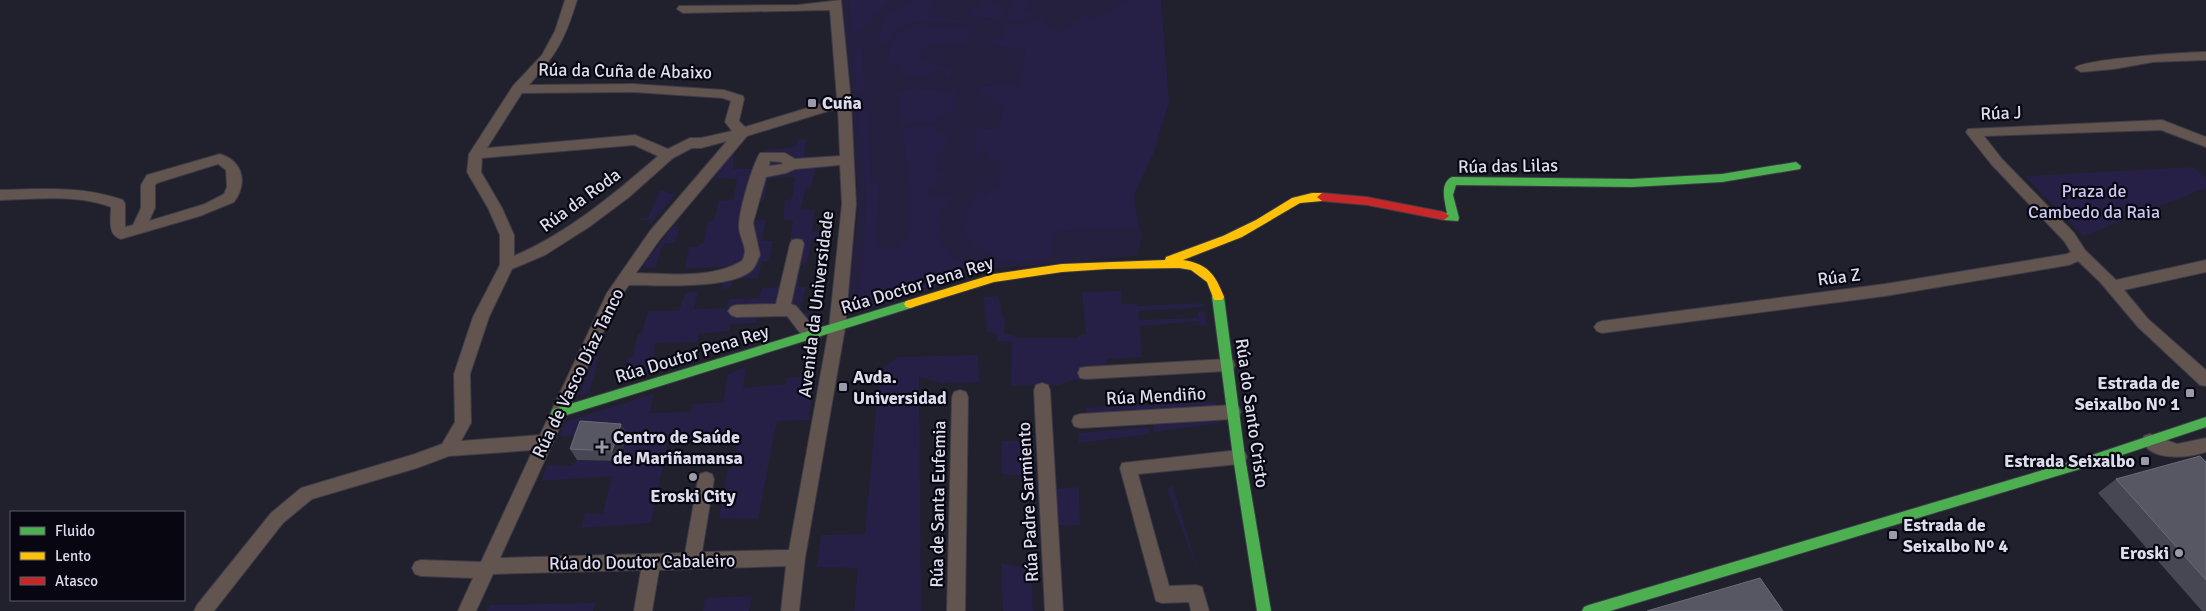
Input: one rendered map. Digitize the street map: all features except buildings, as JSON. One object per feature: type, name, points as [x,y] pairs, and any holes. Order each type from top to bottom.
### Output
[{"type":"street","points":[[518,89],[547,57],[561,31],[571,0]]},
{"type":"street","points":[[683,9],[801,9],[835,3]]},
{"type":"street","name":"Avenida da Universidade","points":[[790,611],[796,558],[837,328],[850,204],[844,102],[835,3]]},
{"type":"street","points":[[2081,68],[2153,58],[2206,56]]},
{"type":"street","name":"Rúa da Cuña de Abaixo","points":[[476,154],[518,89],[633,88],[724,94],[738,99],[732,122],[742,133]]},
{"type":"street","points":[[742,133],[844,102]]},
{"type":"street","name":"Rúa J","points":[[2206,142],[2162,125],[1973,132],[1997,162],[2069,237],[2080,254],[2143,323],[2206,380]]},
{"type":"street","name":"Rúa da Roda","points":[[507,265],[540,251],[584,223],[623,194],[668,155],[690,143],[700,144],[742,133]]},
{"type":"street","name":"Rúa de Vasco Díaz Tanco","points":[[467,611],[612,297],[654,234],[742,133]]},
{"type":"street","name":"Rúa da Roda","points":[[476,154],[635,140],[668,155]]},
{"type":"street","points":[[700,144],[712,151],[714,165]]},
{"type":"street","points":[[448,449],[462,423],[462,374],[481,317],[507,265],[507,235],[495,208],[474,172],[476,154]]},
{"type":"street","points":[[624,279],[716,278],[735,273],[748,266],[752,257],[753,247],[746,228],[765,156],[785,158],[792,164],[847,160]]},
{"type":"street","points":[[0,195],[52,194],[100,196],[118,204],[118,230],[120,234],[138,229],[212,206],[229,197],[235,185],[233,168],[220,160],[152,179],[148,185],[148,208],[138,229]]},
{"type":"street","name":"Rúa das Lilas","points":[[1156,265],[1196,252],[1260,223],[1288,203],[1317,196],[1367,201],[1454,218],[1448,195],[1452,181],[1632,182],[1722,178],[1796,166]]},
{"type":"street","points":[[782,310],[797,244]]},
{"type":"street","name":"Rúa Z","points":[[1602,327],[1885,290],[2069,259],[2080,254]]},
{"type":"street","name":"Rúa Doctor Pena Rey","points":[[837,328],[994,278],[1062,268],[1108,264],[1156,265]]},
{"type":"street","name":"Rúa do Santo Cristo","points":[[1156,265],[1194,266],[1212,280],[1217,292],[1239,456],[1264,611]]},
{"type":"street","points":[[2112,287],[2206,266]]},
{"type":"street","points":[[736,311],[791,310],[813,336]]},
{"type":"street","name":"Rúa Doutor Pena Rey","points":[[557,413],[837,328]]},
{"type":"street","points":[[1086,373],[1227,365]]},
{"type":"street","name":"Rúa Padre Sarmiento","points":[[1042,390],[1054,611]]},
{"type":"street","name":"Rúa de Santa Eufemia","points":[[956,611],[960,397]]},
{"type":"street","name":"Rúa Mendiño","points":[[1080,421],[1233,412]]},
{"type":"street","points":[[1589,611],[2150,441],[2206,422]]},
{"type":"street","points":[[2150,441],[2162,448],[2182,453],[2206,445]]},
{"type":"street","points":[[203,611],[277,518],[307,493],[417,461],[448,449],[544,442]]},
{"type":"street","points":[[1200,611],[1196,593],[1162,595],[1128,468],[1239,456]]},
{"type":"street","points":[[692,562],[706,479]]},
{"type":"street","name":"Rúa do Doutor Cabaleiro","points":[[487,568],[796,558]]},
{"type":"street","points":[[643,611],[652,563]]},
{"type":"street","points":[[421,568],[487,568]]},
{"type":"shaded area","points":[[841,0],[1161,0],[1166,81],[1130,193],[1142,235],[1138,256],[992,269],[867,308],[852,308],[847,298],[857,221],[857,180]]},
{"type":"green space","points":[[849,0],[894,0],[878,11],[865,28],[855,34],[851,34]]},
{"type":"green space","points":[[913,0],[935,0],[930,17],[976,22],[975,24],[960,22],[908,23],[898,29],[889,42],[880,42],[883,20],[898,6]]},
{"type":"green space","points":[[979,0],[999,1],[998,6],[1005,7],[1001,19],[970,17],[973,9],[980,9],[982,3],[978,2]]},
{"type":"green space","points":[[1013,0],[1025,0],[1030,5],[1026,8],[1035,16],[1014,21],[1005,20]]},
{"type":"green space","points":[[1127,0],[1161,0],[1169,102],[1154,152],[1134,195],[1139,227],[1054,231],[1049,242],[1053,242],[1052,252],[1048,252],[1049,256],[1040,261],[1028,263],[1014,262],[988,254],[977,247],[969,238],[964,228],[964,223],[967,213],[980,189],[985,195],[999,185],[996,181],[1003,163],[987,159],[989,153],[980,150],[976,159],[973,158],[976,144],[972,142],[976,128],[993,129],[1001,125],[1003,104],[995,104],[995,98],[986,97],[986,100],[983,100],[982,93],[978,93],[979,86],[1018,85],[1022,70],[1024,69],[1025,60],[1022,60],[1026,49],[986,45],[986,43],[990,43],[990,39],[1002,40],[1007,25],[1028,25],[1041,19],[1058,33],[1084,15],[1092,20]]},
{"type":"green space","points":[[923,23],[926,26],[973,29],[967,47],[945,44],[945,41],[943,44],[941,41],[939,44],[926,45],[919,61],[938,63],[937,67],[947,65],[946,69],[952,68],[952,78],[946,79],[945,70],[932,74],[904,77],[901,66],[888,65],[890,49],[896,36],[908,27]]},
{"type":"green space","points":[[857,43],[857,48],[862,48],[865,91],[857,92],[852,48]]},
{"type":"green space","points":[[913,88],[956,91],[955,112],[947,113],[937,118],[937,123],[900,124],[899,91]]},
{"type":"green space","points":[[867,96],[871,184],[879,183],[877,244],[881,248],[897,248],[906,239],[909,231],[910,200],[903,129],[936,127],[936,132],[950,135],[934,166],[937,168],[935,171],[942,173],[937,185],[931,186],[927,196],[937,199],[939,194],[951,196],[939,218],[938,232],[942,244],[949,255],[958,261],[977,263],[984,255],[996,269],[870,308],[860,307],[856,303],[863,249],[866,198],[857,98]]},
{"type":"green space","points":[[806,139],[804,156],[829,157],[830,168],[815,169],[811,188],[805,189],[801,209],[815,210],[812,232],[831,232],[830,239],[812,240],[807,263],[801,265],[798,287],[806,287],[800,311],[802,313],[819,313],[818,321],[794,332],[793,317],[757,315],[756,323],[730,324],[729,331],[698,334],[697,342],[655,343],[653,363],[685,364],[621,383],[628,358],[632,357],[638,334],[642,333],[648,311],[679,311],[685,293],[698,291],[694,309],[726,308],[730,299],[759,298],[762,288],[783,287],[800,241],[790,239],[793,220],[783,220],[785,200],[792,199],[795,177],[768,178],[764,200],[757,201],[754,220],[766,220],[762,241],[773,241],[768,262],[762,261],[758,278],[734,278],[730,288],[722,289],[725,267],[685,268],[689,247],[697,247],[699,244],[703,244],[708,221],[714,221],[719,201],[733,200],[737,179],[714,178],[733,154],[733,169],[759,169],[765,150],[795,147],[798,140]]},
{"type":"green space","name":"Praza de Cambedo da Raia","points":[[2193,167],[2206,179],[2206,188],[2083,236],[2025,176]]},
{"type":"green space","points":[[660,190],[675,195],[648,226],[650,220],[639,220],[640,218],[648,218]]},
{"type":"green space","points":[[673,226],[680,226],[675,243],[663,244],[655,268],[642,267]]},
{"type":"green space","points":[[1121,291],[1122,304],[1136,304],[1137,306],[1203,303],[1204,307],[1138,311],[1139,320],[1198,318],[1198,312],[1205,312],[1207,325],[1201,326],[1199,321],[1140,326],[1142,357],[1107,359],[1106,369],[1081,370],[1082,379],[1059,385],[1011,386],[1012,342],[997,341],[997,334],[987,331],[983,297],[999,296],[1002,317],[1005,317],[1004,333],[1017,338],[1078,338],[1079,335],[1086,334],[1082,292]]},
{"type":"green space","points":[[596,355],[599,356],[589,393],[579,395]]},
{"type":"green space","points":[[978,355],[979,382],[941,383],[919,377],[921,611],[854,611],[858,568],[817,567],[821,535],[865,534],[880,370],[898,357]]},
{"type":"green space","points":[[746,367],[743,388],[785,384],[787,378],[814,375],[809,420],[777,421],[758,519],[719,518],[728,468],[734,467],[738,437],[668,441],[651,523],[581,528],[585,513],[603,514],[612,476],[541,481],[547,465],[572,466],[577,460],[619,461],[627,435],[560,436],[563,424],[570,420],[654,394],[650,413],[690,412],[692,404],[723,402],[728,374]]},
{"type":"green space","points":[[1216,402],[1217,407],[1155,412],[1155,408],[1149,408],[1149,413],[1086,416],[1086,408]]},
{"type":"green space","points":[[1219,419],[1220,423],[1154,432],[1153,422]]},
{"type":"green space","points":[[1148,427],[1149,434],[1079,443],[1078,433]]},
{"type":"green space","points":[[1002,441],[1034,441],[1034,477],[1001,474]]},
{"type":"green space","points":[[1173,486],[1199,574],[1167,489]]},
{"type":"green space","points":[[1079,487],[1080,525],[1054,525],[1054,489]]},
{"type":"green space","points":[[1001,563],[1031,569],[1033,611],[1003,611]]},
{"type":"green space","points":[[752,596],[749,611],[703,611],[705,598]]},
{"type":"green space","points":[[595,603],[593,611],[487,611],[490,605]]},
{"type":"traffic: fast","points":[[1444,216],[1454,218],[1448,195],[1452,181],[1632,183],[1722,178],[1796,166]]},
{"type":"traffic: fast","points":[[1218,297],[1239,457],[1264,611]]},
{"type":"traffic: fast","points":[[557,413],[910,304]]},
{"type":"traffic: fast","points":[[1589,611],[2080,464],[2206,422]]},
{"type":"traffic: slow","points":[[1170,260],[1204,249],[1238,234],[1296,201],[1304,198],[1322,197]]},
{"type":"traffic: slow","points":[[910,304],[994,278],[1062,268],[1107,265],[1179,264],[1194,266],[1212,280],[1218,297]]},
{"type":"traffic: jam","points":[[1322,197],[1367,201],[1444,216]]},
{"type":"place","name":"Cuña","points":[[812,103]]},
{"type":"place","name":"Avda. Universidad","points":[[843,387]]},
{"type":"place","name":"Estrada de Seixalbo Nº 1","points":[[2190,393]]},
{"type":"place","name":"Centro de Saúde de Mariñamansa","points":[[602,447]]},
{"type":"place","name":"Estrada Seixalbo","points":[[2145,461]]},
{"type":"place","name":"Eroski City","points":[[693,477]]},
{"type":"place","name":"Estrada de Seixalbo Nº 4","points":[[1893,535]]},
{"type":"place","name":"Eroski","points":[[2179,553]]}]
